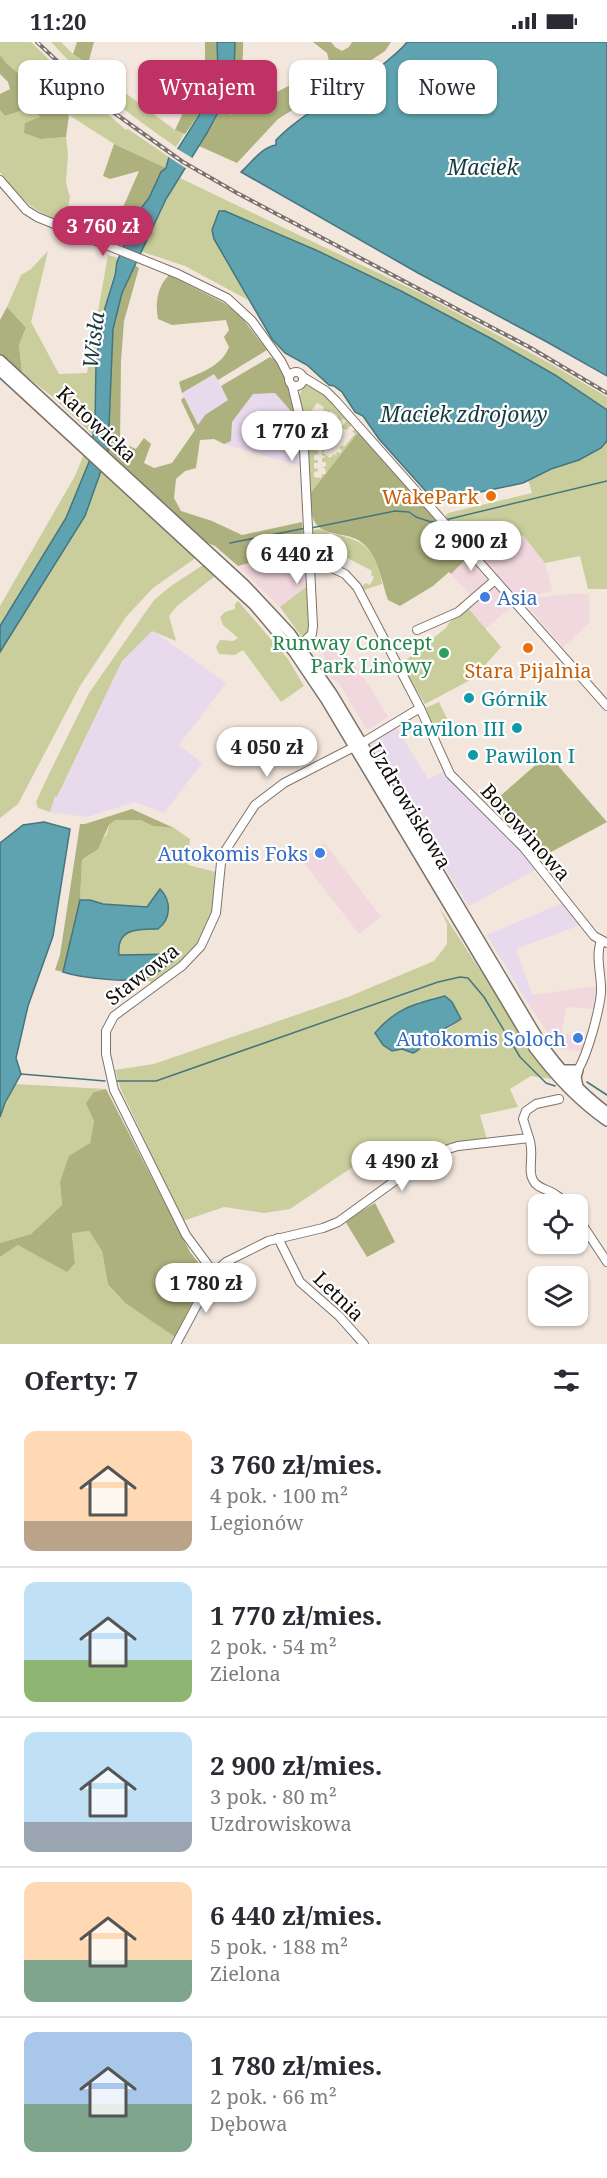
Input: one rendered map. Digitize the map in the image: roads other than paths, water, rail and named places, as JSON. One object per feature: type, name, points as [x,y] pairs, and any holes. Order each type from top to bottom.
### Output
[{"type":"main road","name":"Katowicka","points":[[0,360],[61,421],[167,518]]},
{"type":"main road","name":"Katowicka","points":[[0,371],[61,421]]},
{"type":"main road","name":"Uzdrowiskowa","points":[[167,518],[260,600],[300,645],[534,1048],[554,1074],[607,1121]]},
{"type":"main road","name":"Uzdrowiskowa","points":[[167,518],[254,605],[284,639],[358,745],[368,753],[533,1030],[561,1070],[579,1089],[607,1112]]},
{"type":"main road","points":[[561,1070],[578,1070],[576,1077],[579,1089]]},
{"type":"street","points":[[0,180],[26,210],[37,217],[178,274],[210,289],[238,307],[252,321],[297,380],[313,383],[336,401],[607,706]]},
{"type":"street","points":[[297,380],[296,396],[303,430],[313,627],[312,634],[300,645]]},
{"type":"street","name":"Borowinowa","points":[[308,557],[340,572],[355,584],[420,708],[450,774],[524,848],[594,936],[604,942],[599,952],[601,992],[578,1070]]},
{"type":"street","points":[[417,630],[458,612],[495,580]]},
{"type":"street","points":[[358,745],[420,708]]},
{"type":"street","name":"Stawowa","points":[[214,1273],[186,1235],[114,1090],[106,1054],[108,1023],[114,1016],[182,966],[201,946],[216,913],[223,857],[255,805],[284,783],[358,745]]},
{"type":"street","points":[[555,1194],[538,1187],[533,1180],[531,1174],[533,1154],[523,1119],[526,1111],[536,1104],[559,1099]]},
{"type":"street","points":[[176,1344],[214,1273],[239,1254],[256,1245],[323,1228],[338,1221],[386,1189],[432,1154],[445,1149],[529,1138]]},
{"type":"street","points":[[588,1233],[607,1262]]},
{"type":"street","name":"Letnia","points":[[278,1238],[300,1282],[339,1316],[364,1344]]},
{"type":"water","points":[[217,42],[235,42],[234,60],[218,60]]},
{"type":"water","name":"Maciek","points":[[407,42],[607,42],[607,376],[418,273],[241,172],[261,152],[276,145],[276,140],[308,114],[386,114],[386,62]]},
{"type":"water","points":[[200,114],[217,114],[166,199],[122,293],[113,329],[108,451],[85,516],[0,652],[0,626],[66,518],[89,462],[95,422],[96,364],[102,318],[117,262],[142,207],[149,198],[161,172],[166,168],[169,157],[174,155]]},
{"type":"water","name":"Maciek zdrojowy","points":[[219,211],[225,211],[318,251],[401,291],[555,375],[607,410],[607,441],[601,448],[579,460],[551,469],[523,483],[438,501],[430,496],[379,439],[363,416],[355,412],[342,392],[329,385],[307,365],[285,353],[272,339],[214,239],[212,230]]},
{"type":"water","points":[[44,822],[70,829],[53,936],[28,1006],[16,1058],[21,1074],[0,1117],[0,843],[23,825]]},
{"type":"water","points":[[160,889],[168,904],[168,915],[162,925],[158,929],[136,930],[125,935],[119,946],[119,955],[177,954],[177,957],[157,973],[141,979],[107,979],[63,972],[80,900],[147,907]]},
{"type":"water","points":[[445,996],[452,1002],[461,1019],[431,1037],[416,1052],[402,1049],[392,1051],[383,1045],[375,1033],[398,1012]]},
{"type":"waterway","points":[[445,520],[607,481]]},
{"type":"waterway","points":[[311,528],[395,511],[409,512],[431,522],[440,521]]},
{"type":"waterway","points":[[230,543],[306,528]]},
{"type":"waterway","points":[[116,1081],[156,1081],[438,982],[460,977],[468,978],[484,997],[520,1057],[546,1083],[555,1086]]},
{"type":"waterway","points":[[21,1074],[105,1081]]},
{"type":"waterway","points":[[587,1082],[607,1095]]},
{"type":"railway","points":[[37,42],[106,107],[183,162],[237,193],[531,348],[607,393]]},
{"type":"place","name":"WakePark","points":[[491,496]]},
{"type":"place","name":"Asia","points":[[485,597]]},
{"type":"place","name":"Stara Pijalnia","points":[[528,648]]},
{"type":"place","name":"Runway Concept Park Linowy","points":[[444,653]]},
{"type":"place","name":"Górnik","points":[[469,698]]},
{"type":"place","name":"Pawilon III","points":[[517,728]]},
{"type":"place","name":"Pawilon I","points":[[473,755]]},
{"type":"place","name":"Autokomis Foks","points":[[320,853]]},
{"type":"place","name":"Autokomis Soloch","points":[[578,1038]]},
{"type":"water label","name":"Wisła","points":[[93,340]]}]
